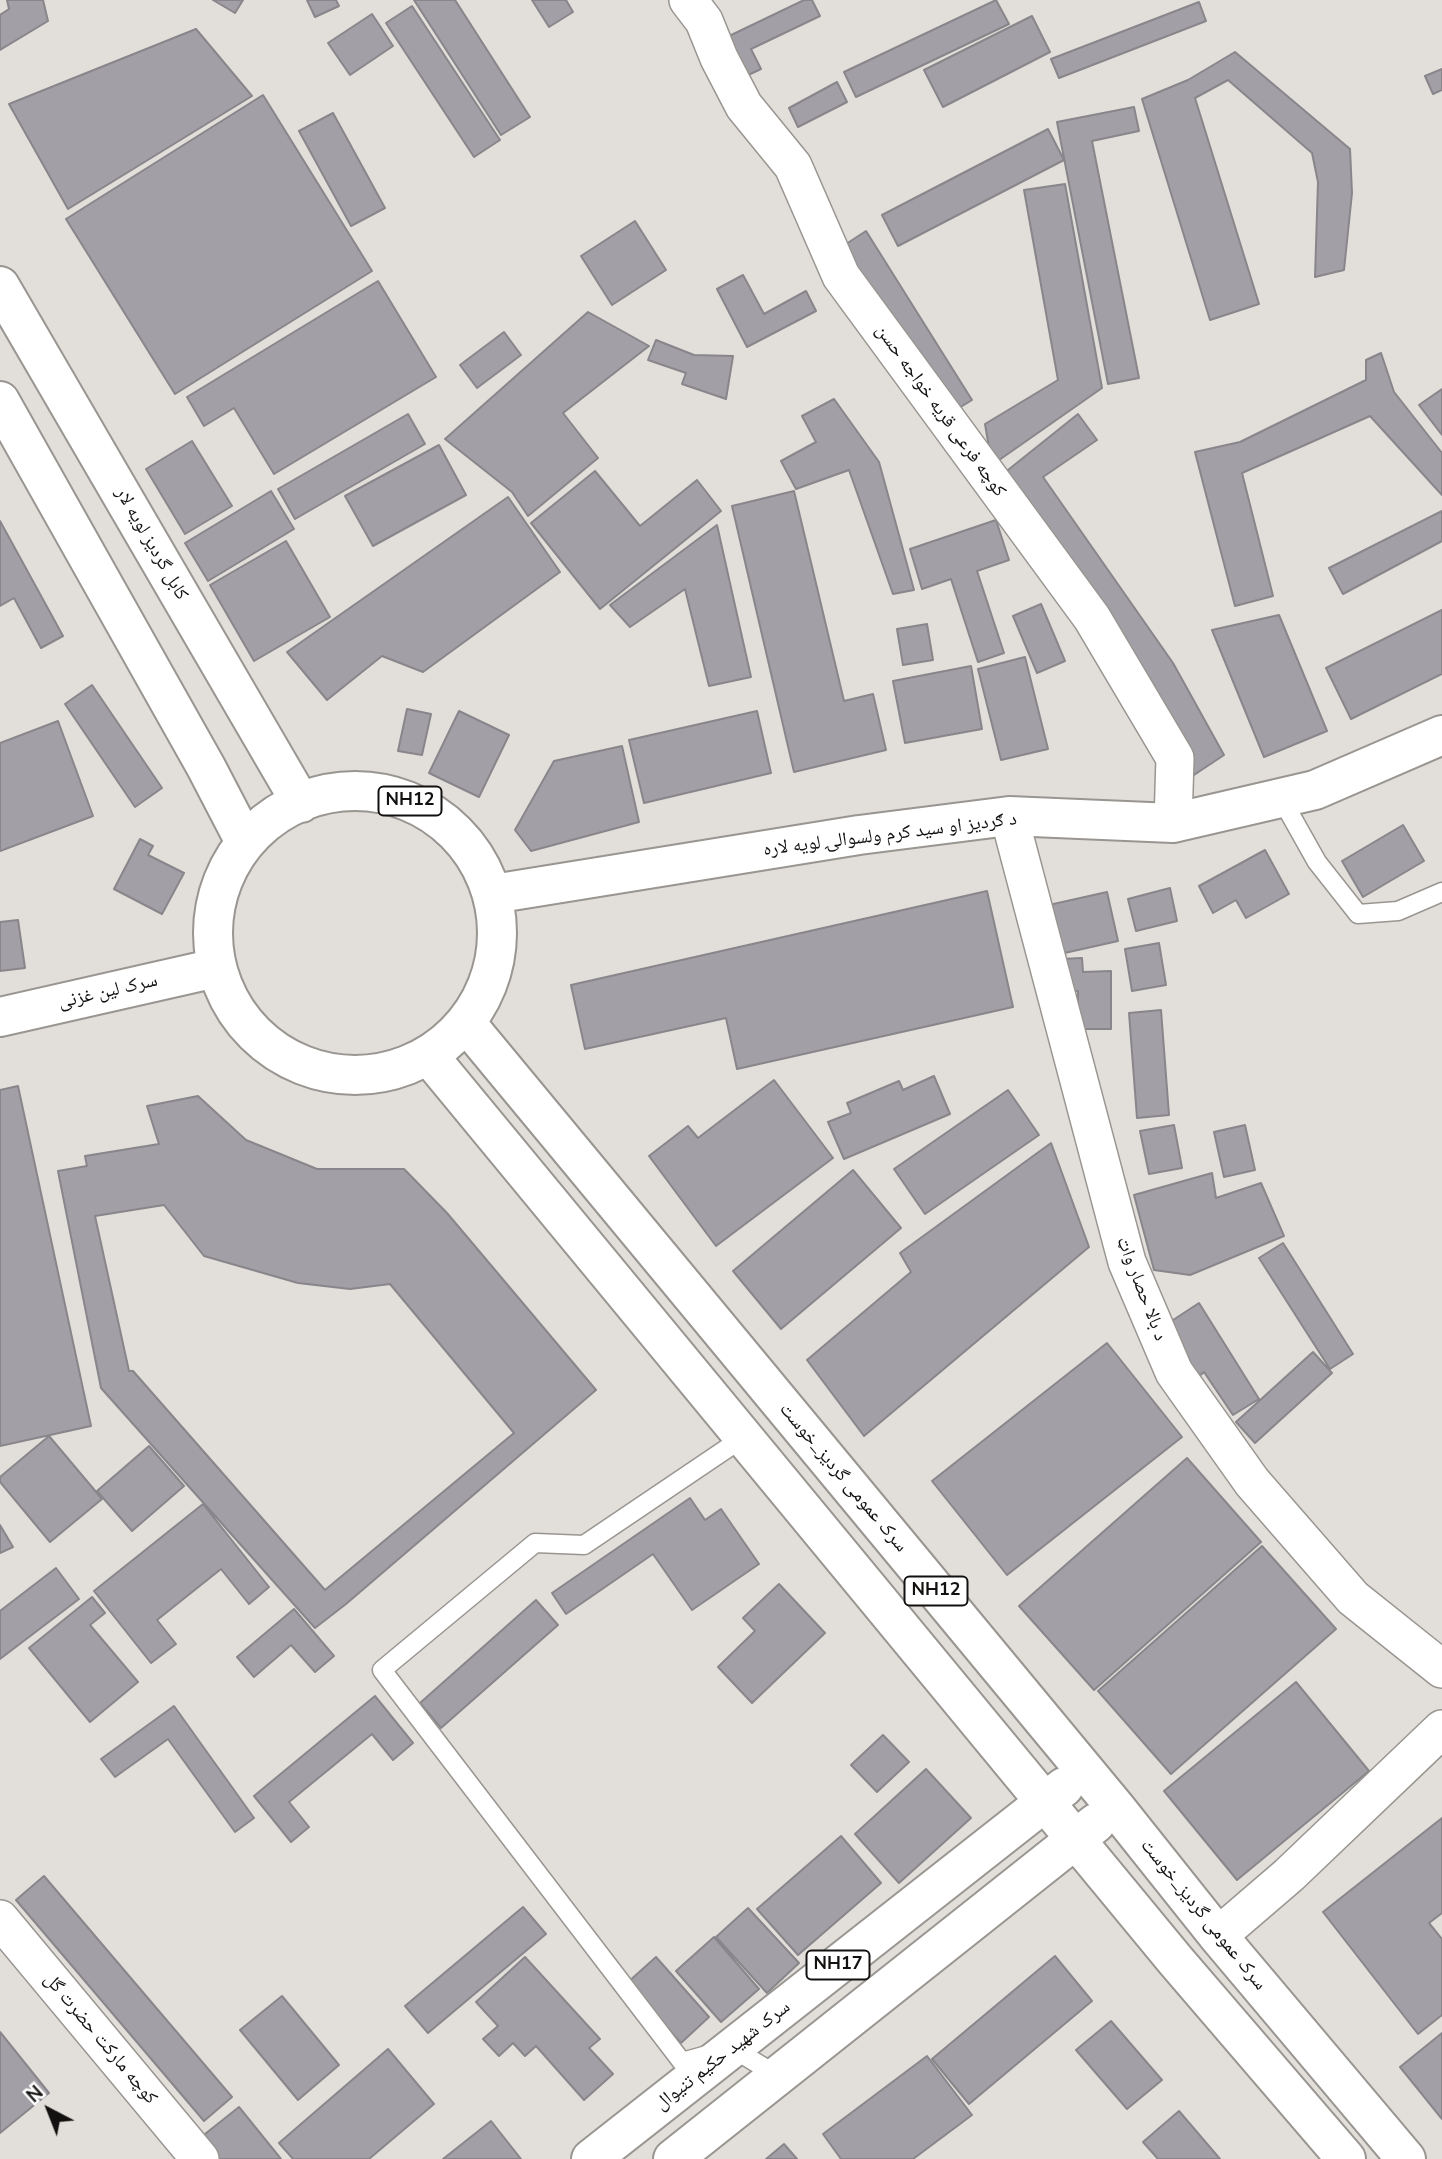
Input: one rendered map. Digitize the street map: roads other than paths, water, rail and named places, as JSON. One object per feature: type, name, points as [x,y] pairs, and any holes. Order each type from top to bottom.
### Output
[{"type":"main road","name":"کابل گردیز لویه لار","points":[[0,286],[301,803]]},
{"type":"main road","points":[[0,401],[193,743],[245,842]]},
{"type":"main road","name":"د ګردیز او سید کرم ولسوالۍ لویه لاره","points":[[494,894],[859,835],[1009,816],[1173,823],[1315,790],[1442,735]]},
{"type":"main road","name":"NH12","points":[[364,790],[407,800],[446,822],[475,854],[494,894],[499,939],[489,983],[466,1023],[429,1056],[388,1073],[344,1076],[300,1066],[262,1043],[233,1009],[216,968],[212,923],[222,880],[245,842],[279,812],[301,803],[320,795],[364,790]]},
{"type":"main road","name":"سرک لین غزنی","points":[[0,1017],[216,968]]},
{"type":"main road","name":"سرک عمومی گردیز_خوست","points":[[466,1023],[1085,1770],[1218,1936],[1406,2159]]},
{"type":"main road","name":"NH12","points":[[429,1056],[1076,1840],[1346,2159]]},
{"type":"main road","name":"سرک شهید حکیم تنیوال","points":[[591,2159],[1085,1770]]},
{"type":"main road","name":"NH17","points":[[673,2159],[1116,1808]]},
{"type":"street","name":"کوچه فرعی قریه خواجه حسن","points":[[688,0],[704,21],[719,58],[744,106],[793,166],[841,276],[1092,618],[1175,758],[1173,823]]},
{"type":"street","name":"د بالا حصار واټ","points":[[1009,816],[1127,1262],[1174,1372],[1252,1482],[1353,1598],[1442,1669]]},
{"type":"street","points":[[1218,1936],[1289,1875],[1442,1731]]},
{"type":"street","name":"کوچه مارکت حضرت گل","points":[[0,1919],[200,2159]]},
{"type":"lane","points":[[1281,798],[1317,862],[1358,914],[1398,911],[1442,892]]},
{"type":"lane","points":[[744,1437],[584,1545],[535,1543],[382,1670],[682,2062],[733,2048],[778,2076]]}]
